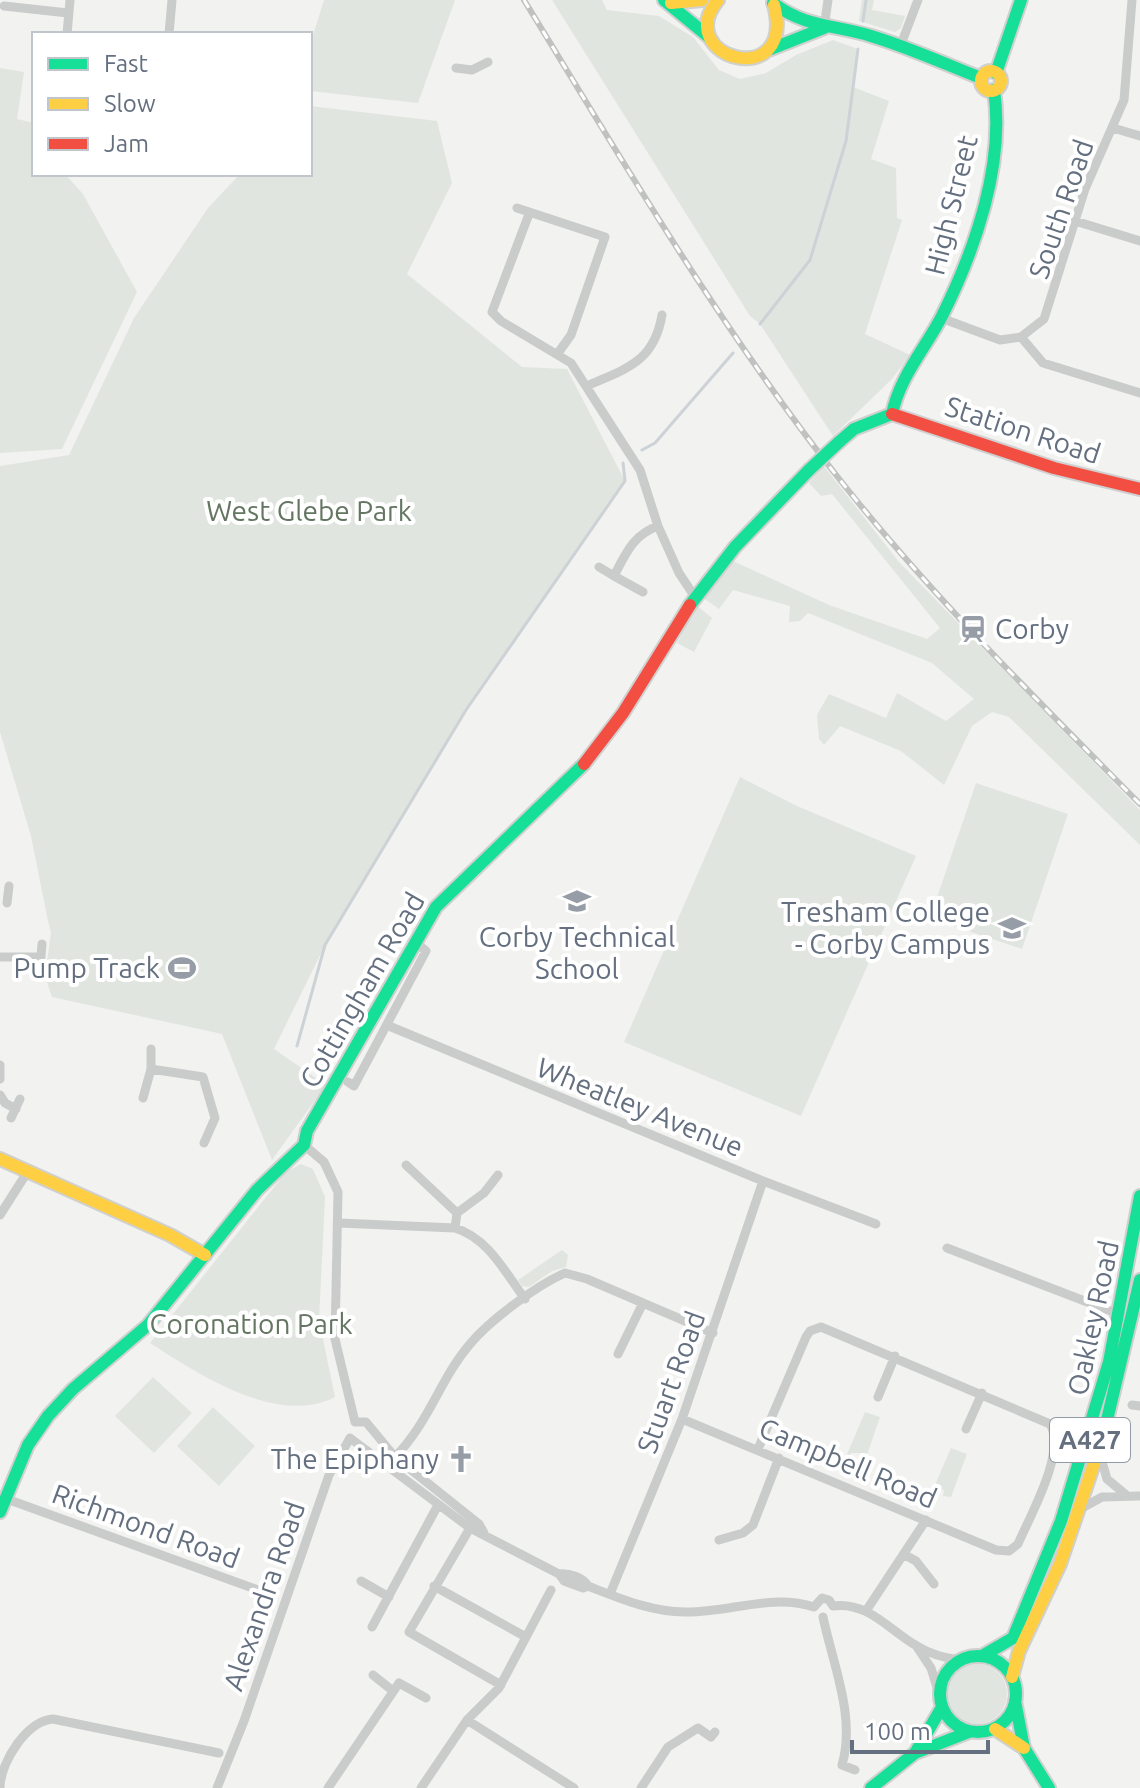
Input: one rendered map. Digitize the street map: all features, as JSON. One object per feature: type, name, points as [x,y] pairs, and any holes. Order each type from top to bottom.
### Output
[{"type":"main road","points":[[668,1],[702,0]]},
{"type":"main road","points":[[709,37],[707,21],[718,0]]},
{"type":"main road","points":[[771,2],[791,17],[824,28],[869,35],[981,78],[985,89],[994,90],[1000,84],[996,73],[1021,0]]},
{"type":"main road","points":[[668,1],[709,37],[715,47],[736,60],[748,60],[824,28]]},
{"type":"main road","points":[[770,49],[780,27],[771,2]]},
{"type":"main road","points":[[981,78],[987,72],[996,73]]},
{"type":"main road","name":"High Street","points":[[892,414],[901,384],[941,318],[967,261],[991,165],[997,107],[994,90]]},
{"type":"main road","name":"Cottingham Road","points":[[0,1512],[28,1445],[48,1416],[73,1389],[148,1325],[257,1190],[304,1145],[307,1131],[414,941],[457,883],[536,815],[599,748],[695,597],[809,470],[854,429],[892,414]]},
{"type":"main road","name":"Station Road","points":[[892,414],[1054,468],[1140,489]]},
{"type":"main road","points":[[0,1159],[170,1235],[205,1255]]},
{"type":"main road","name":"Oakley Road","points":[[982,1656],[1013,1638],[1041,1579],[1084,1459],[1121,1315],[1140,1196]]},
{"type":"main road","name":"Oakley Road","points":[[1012,1677],[1082,1508],[1100,1453],[1121,1374],[1140,1280]]},
{"type":"main road","points":[[915,1753],[940,1701],[948,1670],[959,1660],[982,1656],[995,1659],[1012,1677],[1024,1748],[1049,1788]]},
{"type":"main road","points":[[940,1701],[953,1723],[969,1732]]},
{"type":"main road","points":[[871,1788],[915,1753],[969,1732],[995,1729],[1011,1713],[1015,1701]]},
{"type":"main road","points":[[995,1729],[1024,1748]]},
{"type":"street","points":[[67,32],[70,0]]},
{"type":"street","points":[[169,32],[172,0]]},
{"type":"street","points":[[824,28],[828,0]]},
{"type":"street","points":[[900,47],[918,0]]},
{"type":"street","name":"South Road","points":[[1021,337],[1037,327],[1048,312],[1092,169],[1113,128],[1128,78],[1132,0]]},
{"type":"street","points":[[4,6],[68,13]]},
{"type":"street","points":[[456,68],[472,70],[488,62]]},
{"type":"street","points":[[1113,128],[1140,136]]},
{"type":"street","points":[[517,208],[605,237],[571,335],[558,353]]},
{"type":"street","points":[[529,214],[492,312],[501,321],[571,363],[640,470],[658,526],[679,573],[695,597]]},
{"type":"street","points":[[1075,221],[1140,241]]},
{"type":"street","points":[[587,386],[644,357],[658,340],[662,315]]},
{"type":"street","points":[[941,318],[992,339],[1021,337],[1043,363],[1140,393]]},
{"type":"street","points":[[614,576],[632,542],[642,532],[658,526]]},
{"type":"street","points":[[599,567],[643,592]]},
{"type":"street","points":[[8,903],[9,886]]},
{"type":"street","points":[[348,1082],[354,1086],[389,1026],[426,951],[414,941]]},
{"type":"street","points":[[0,957],[41,962],[42,944]]},
{"type":"street","name":"Wheatley Avenue","points":[[389,1026],[763,1181],[876,1224]]},
{"type":"street","points":[[143,1098],[151,1069],[151,1049]]},
{"type":"street","points":[[0,1065],[0,1079]]},
{"type":"street","points":[[151,1069],[203,1077],[215,1118],[204,1143]]},
{"type":"street","points":[[0,1095],[5,1103],[16,1108]]},
{"type":"street","points":[[304,1145],[317,1153],[332,1175],[338,1192],[335,1339],[355,1422]]},
{"type":"street","points":[[406,1165],[457,1213]]},
{"type":"street","points":[[0,1215],[28,1171]]},
{"type":"street","points":[[457,1213],[486,1195],[498,1175]]},
{"type":"street","name":"Stuart Road","points":[[610,1594],[682,1419],[763,1181]]},
{"type":"street","points":[[455,1228],[457,1213]]},
{"type":"street","points":[[339,1223],[455,1228],[482,1242],[525,1299]]},
{"type":"street","points":[[947,1248],[1121,1315]]},
{"type":"street","points":[[395,1457],[418,1434],[469,1345],[525,1299],[565,1273],[713,1333]]},
{"type":"street","points":[[618,1354],[642,1305]]},
{"type":"street","points":[[758,1449],[810,1331],[827,1327],[982,1393],[966,1429]]},
{"type":"street","points":[[878,1397],[895,1356]]},
{"type":"street","name":"Campbell Road","points":[[682,1419],[996,1550],[1009,1551],[1018,1544],[1054,1457],[1056,1439],[1050,1424],[982,1393]]},
{"type":"street","points":[[484,1533],[479,1524],[395,1457],[366,1422],[355,1422],[349,1429],[354,1441],[470,1528],[559,1574],[573,1585],[588,1586],[664,1611],[684,1612],[788,1600],[814,1607],[823,1617],[825,1640],[847,1719],[848,1741],[842,1765],[855,1770]]},
{"type":"street","points":[[354,1441],[369,1439],[371,1428]]},
{"type":"street","name":"Alexandra Road","points":[[217,1788],[329,1475],[354,1441]]},
{"type":"street","points":[[1100,1453],[1107,1479],[1125,1494]]},
{"type":"street","points":[[726,1525],[723,1538],[743,1533],[753,1525],[779,1458]]},
{"type":"street","points":[[1082,1508],[1102,1497],[1140,1496]]},
{"type":"street","name":"Richmond Road","points":[[4,1498],[272,1595]]},
{"type":"street","points":[[372,1627],[438,1505]]},
{"type":"street","points":[[866,1611],[926,1520]]},
{"type":"street","points":[[470,1528],[409,1632],[501,1685]]},
{"type":"street","points":[[905,1555],[916,1561],[934,1584]]},
{"type":"street","points":[[361,1581],[389,1597]]},
{"type":"street","points":[[434,1586],[526,1637]]},
{"type":"street","points":[[421,1788],[467,1720],[501,1685],[551,1590]]},
{"type":"street","points":[[814,1607],[822,1598],[829,1600],[833,1606],[832,1613],[823,1617]]},
{"type":"street","points":[[833,1606],[844,1605],[866,1611],[916,1646],[959,1660]]},
{"type":"street","points":[[916,1646],[931,1668],[940,1701]]},
{"type":"street","points":[[373,1675],[393,1691]]},
{"type":"street","points":[[328,1788],[399,1683],[426,1698]]},
{"type":"street","points":[[0,1787],[5,1766],[28,1731],[42,1720],[53,1719],[219,1753]]},
{"type":"street","points":[[467,1720],[569,1787]]},
{"type":"street","points":[[641,1788],[668,1747],[698,1728],[711,1731]]},
{"type":"street","points":[[203,1762],[206,1750]]},
{"type":"street","name":"Alexandra Road","points":[[224,1788],[225,1771]]},
{"type":"green space","points":[[324,0],[455,0],[418,103],[312,91],[312,39]]},
{"type":"green space","points":[[552,0],[602,0],[607,10],[659,16],[693,37],[719,70],[740,79],[766,73],[796,55],[833,40],[858,49],[853,87],[889,101],[871,159],[896,168],[897,218],[902,220],[865,334],[910,355],[892,379],[833,436],[760,324],[750,316]]},
{"type":"green space","points":[[862,0],[874,0],[872,10],[905,16],[901,28],[895,32],[859,21]]},
{"type":"green space","points":[[0,68],[24,72],[17,119],[32,123],[32,176],[67,176],[83,194],[137,292],[62,449],[0,453]]},
{"type":"green space","name":"West Glebe Park","points":[[312,106],[437,121],[452,183],[407,274],[522,367],[567,369],[625,481],[466,710],[325,945],[274,1049],[326,1085],[272,1160],[222,1034],[52,997],[45,976],[51,933],[31,836],[0,732],[0,466],[69,455],[134,318],[208,208],[238,176],[312,176]]},
{"type":"green space","points":[[823,465],[899,562],[1140,810],[1140,845],[1009,717],[992,712],[972,726],[944,785],[901,751],[840,726],[824,745],[819,739],[817,715],[829,694],[886,718],[897,693],[946,721],[974,699],[932,663],[808,613],[800,621],[789,622],[790,606],[733,590],[719,609],[702,597],[733,561],[829,605],[927,639],[940,628],[832,494],[821,496],[809,483]]},
{"type":"green space","points":[[696,605],[712,618],[694,652],[677,643]]},
{"type":"green space","points":[[740,777],[797,806],[916,856],[801,1116],[624,1042]]},
{"type":"green space","points":[[976,783],[1068,814],[1022,949],[930,918]]},
{"type":"green space","name":"Coronation Park","points":[[301,1164],[313,1169],[325,1197],[319,1320],[335,1397],[312,1405],[288,1405],[263,1401],[238,1392],[150,1343],[286,1172]]},
{"type":"green space","points":[[562,1250],[568,1255],[566,1267],[552,1271],[529,1287],[522,1286],[518,1280]]},
{"type":"green space","points":[[153,1377],[192,1413],[154,1453],[115,1416]]},
{"type":"green space","points":[[213,1407],[255,1446],[219,1486],[177,1446]]},
{"type":"green space","points":[[865,1412],[880,1417],[865,1461],[861,1461],[861,1453],[851,1453],[848,1468],[842,1466]]},
{"type":"green space","points":[[951,1448],[967,1454],[951,1497],[943,1496],[944,1490],[937,1489],[935,1500],[929,1499]]},
{"type":"green space","points":[[977,1664],[988,1666],[998,1673],[1005,1683],[1005,1705],[998,1715],[988,1722],[977,1724],[966,1722],[956,1715],[949,1705],[947,1694],[949,1683],[956,1673],[966,1666]]},
{"type":"waterway","points":[[863,21],[866,0]]},
{"type":"waterway","points":[[760,324],[810,260],[846,141],[858,49]]},
{"type":"waterway","points":[[642,450],[655,443],[733,353]]},
{"type":"waterway","points":[[297,1046],[325,945],[466,710],[625,481],[623,463]]},
{"type":"railway","points":[[524,0],[677,248],[800,428],[879,527],[951,609],[1140,804]]},
{"type":"traffic: fast","points":[[664,0],[709,37]]},
{"type":"traffic: fast","points":[[996,73],[1021,0]]},
{"type":"traffic: fast","points":[[773,3],[796,17],[885,40],[981,78]]},
{"type":"traffic: fast","points":[[771,49],[824,28]]},
{"type":"traffic: fast","points":[[892,414],[907,375],[954,290],[976,235],[991,177],[995,147],[994,90]]},
{"type":"traffic: fast","points":[[839,442],[854,429],[892,414]]},
{"type":"traffic: fast","points":[[809,470],[839,442]]},
{"type":"traffic: fast","points":[[690,605],[735,547],[809,470]]},
{"type":"traffic: fast","points":[[0,1512],[28,1445],[48,1416],[73,1389],[148,1325],[257,1190],[304,1145],[307,1131],[436,907],[584,764]]},
{"type":"traffic: fast","points":[[982,1656],[1013,1638],[1061,1521],[1109,1362],[1140,1196]]},
{"type":"traffic: fast","points":[[1103,1437],[1140,1280]]},
{"type":"traffic: fast","points":[[978,1656],[993,1659],[1005,1667],[1013,1679],[1016,1694],[1013,1709],[1005,1721],[993,1729],[978,1732],[963,1729],[951,1721],[943,1709],[940,1694],[943,1679],[951,1667],[963,1659],[978,1656]]},
{"type":"traffic: fast","points":[[1015,1701],[1024,1748],[1049,1788]]},
{"type":"traffic: fast","points":[[871,1788],[915,1753],[942,1707]]},
{"type":"traffic: fast","points":[[915,1753],[969,1732]]},
{"type":"traffic: slow","points":[[671,3],[702,0]]},
{"type":"traffic: slow","points":[[718,0],[708,20],[710,38],[721,50],[737,57],[754,57],[768,50],[776,32],[774,5]]},
{"type":"traffic: slow","points":[[991,71],[998,74],[1001,81],[998,88],[991,91],[984,88],[981,81],[984,74],[991,71]]},
{"type":"traffic: slow","points":[[0,1159],[170,1235],[205,1255]]},
{"type":"traffic: slow","points":[[1012,1677],[1019,1651],[1060,1564],[1103,1437]]},
{"type":"traffic: slow","points":[[995,1729],[1024,1748]]},
{"type":"traffic: jam","points":[[892,414],[1054,468],[1140,489]]},
{"type":"traffic: jam","points":[[584,764],[623,713],[690,605]]},
{"type":"place","name":"Corby","points":[[973,629]]},
{"type":"place","name":"Corby Technical School","points":[[577,901]]},
{"type":"place","name":"Tresham College - Corby Campus","points":[[1012,928]]},
{"type":"place","name":"Pump Track","points":[[182,968]]},
{"type":"place","name":"The Epiphany","points":[[461,1459]]}]
